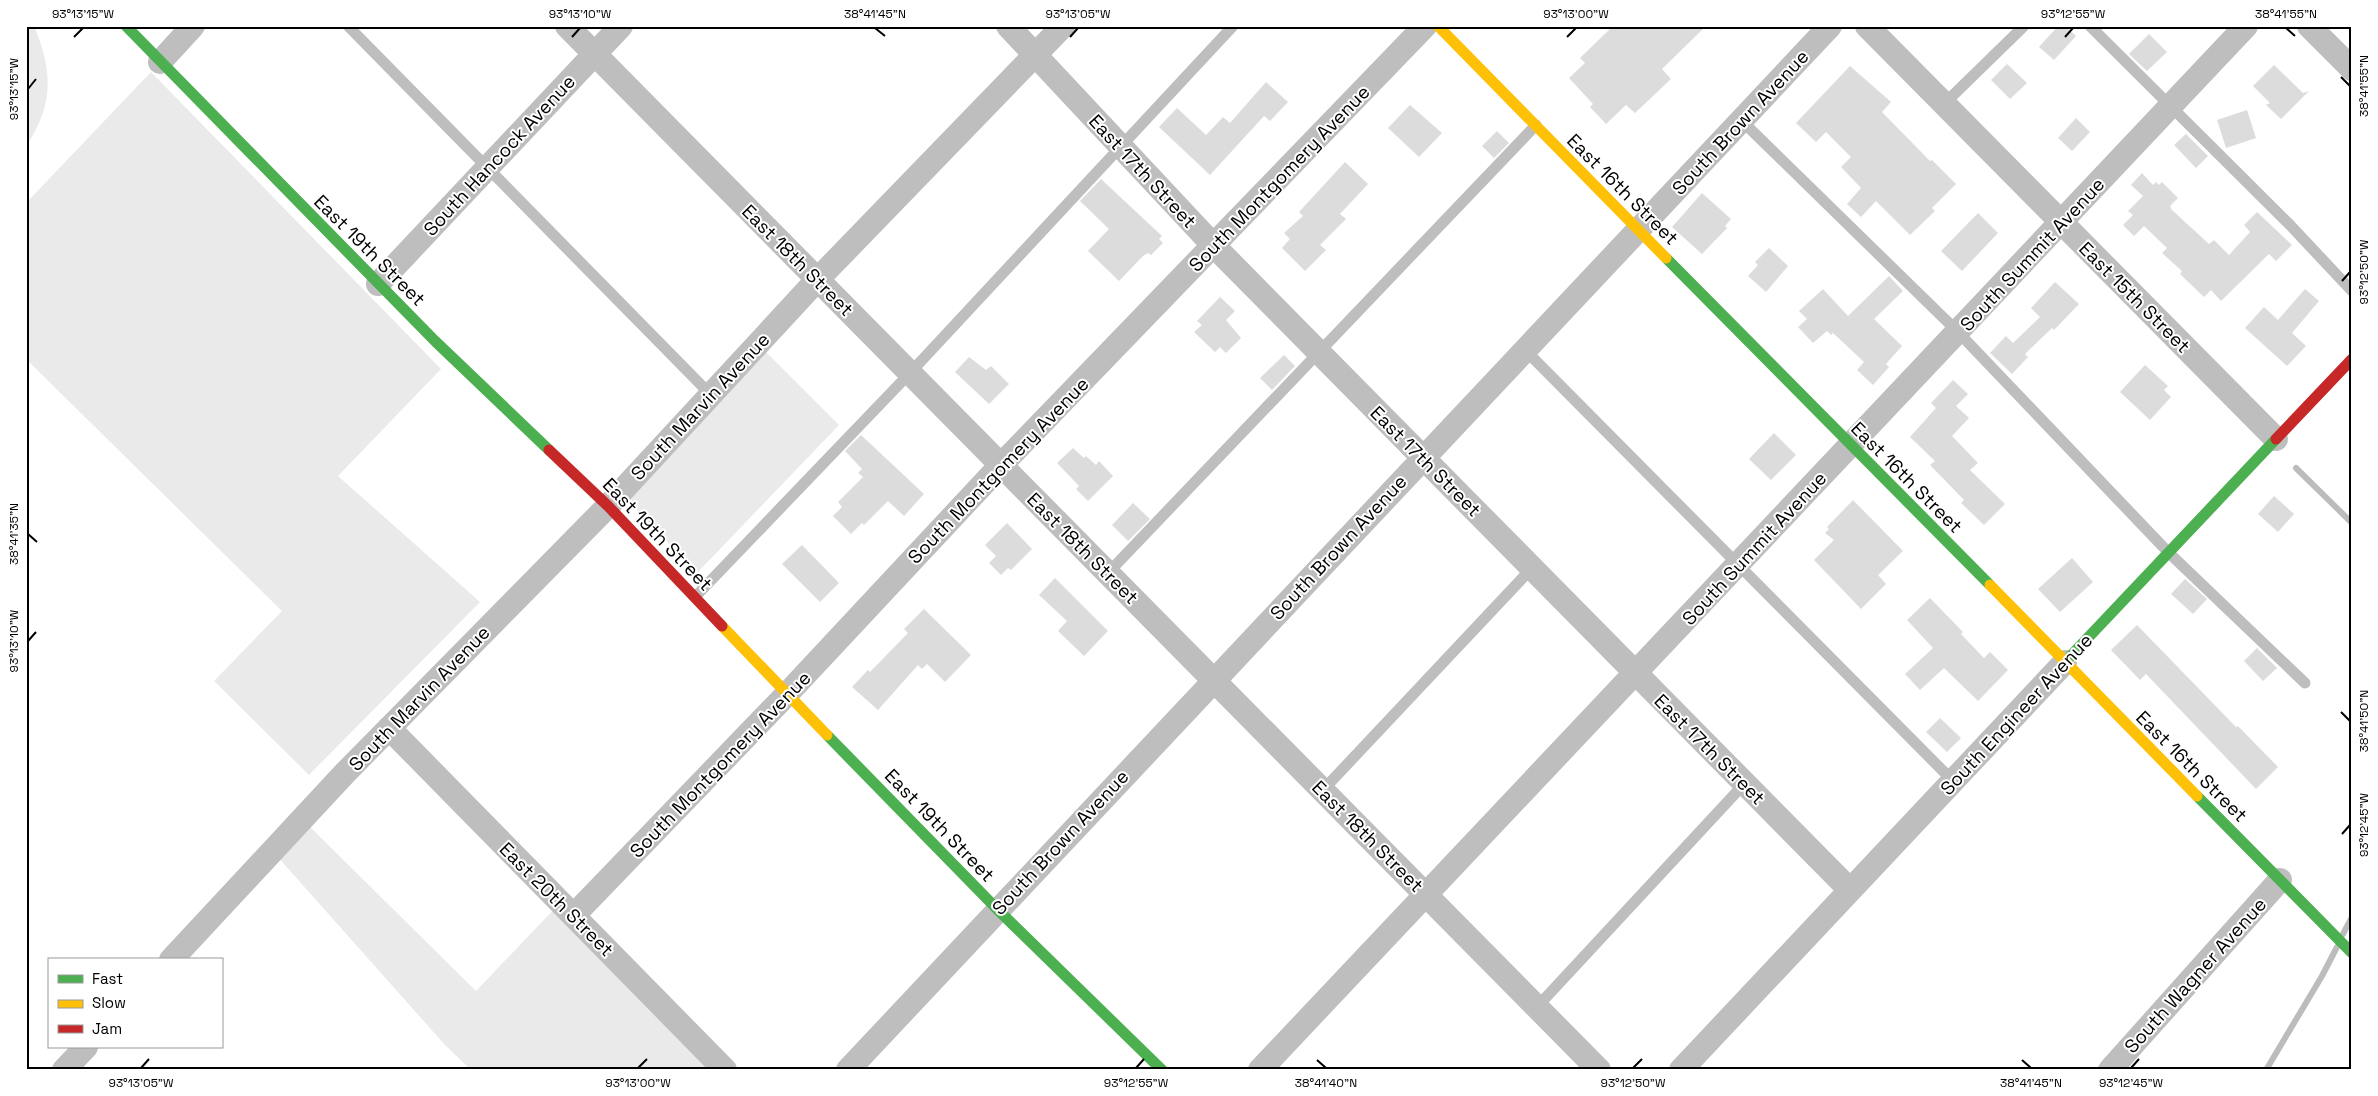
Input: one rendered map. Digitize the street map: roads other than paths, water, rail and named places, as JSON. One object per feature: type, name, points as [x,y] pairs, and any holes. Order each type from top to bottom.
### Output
[{"type":"street","name":"East 19th Street","points":[[126,26],[434,341],[608,506],[787,694],[998,909],[1162,1070]]},
{"type":"street","points":[[160,62],[193,26]]},
{"type":"street","name":"East 18th Street","points":[[567,26],[1599,1070]]},
{"type":"street","name":"South Hancock Avenue","points":[[378,284],[621,26]]},
{"type":"street","name":"East 17th Street","points":[[1008,26],[1214,246],[1850,890]]},
{"type":"street","name":"South Marvin Avenue","points":[[172,958],[389,728],[608,506],[818,280],[1063,26]]},
{"type":"street","name":"South Montgomery Avenue","points":[[574,916],[787,694],[1001,465],[1425,26]]},
{"type":"street","name":"East 16th Street","points":[[1438,26],[2352,953]]},
{"type":"street","name":"South Brown Avenue","points":[[848,1070],[1213,679],[1830,26]]},
{"type":"street","name":"East 15th Street","points":[[1867,26],[2276,439]]},
{"type":"street","name":"South Summit Avenue","points":[[1260,1070],[2246,26]]},
{"type":"street","points":[[2309,26],[2352,69]]},
{"type":"street","name":"South Engineer Avenue","points":[[1681,1070],[2352,359]]},
{"type":"street","name":"East 20th Street","points":[[389,728],[725,1070]]},
{"type":"street","name":"South Wagner Avenue","points":[[2110,1070],[2280,880]]},
{"type":"street","points":[[64,1070],[85,1048]]},
{"type":"lane","points":[[348,26],[711,395]]},
{"type":"lane","points":[[695,597],[910,373],[1233,26]]},
{"type":"lane","points":[[1944,104],[2024,26]]},
{"type":"lane","points":[[2090,26],[2290,225],[2352,291]]},
{"type":"lane","points":[[1741,120],[1958,332],[2168,552],[2305,683]]},
{"type":"lane","points":[[1108,573],[1536,125]]},
{"type":"lane","points":[[1524,349],[1737,566],[1953,781]]},
{"type":"lane","points":[[1323,790],[1532,568]]},
{"type":"lane","points":[[1537,1007],[1745,783]]},
{"type":"waterway","points":[[2296,468],[2352,523]]},
{"type":"waterway","points":[[2343,934],[2352,917]]},
{"type":"waterway","points":[[2266,1070],[2322,976],[2337,947]]}]
